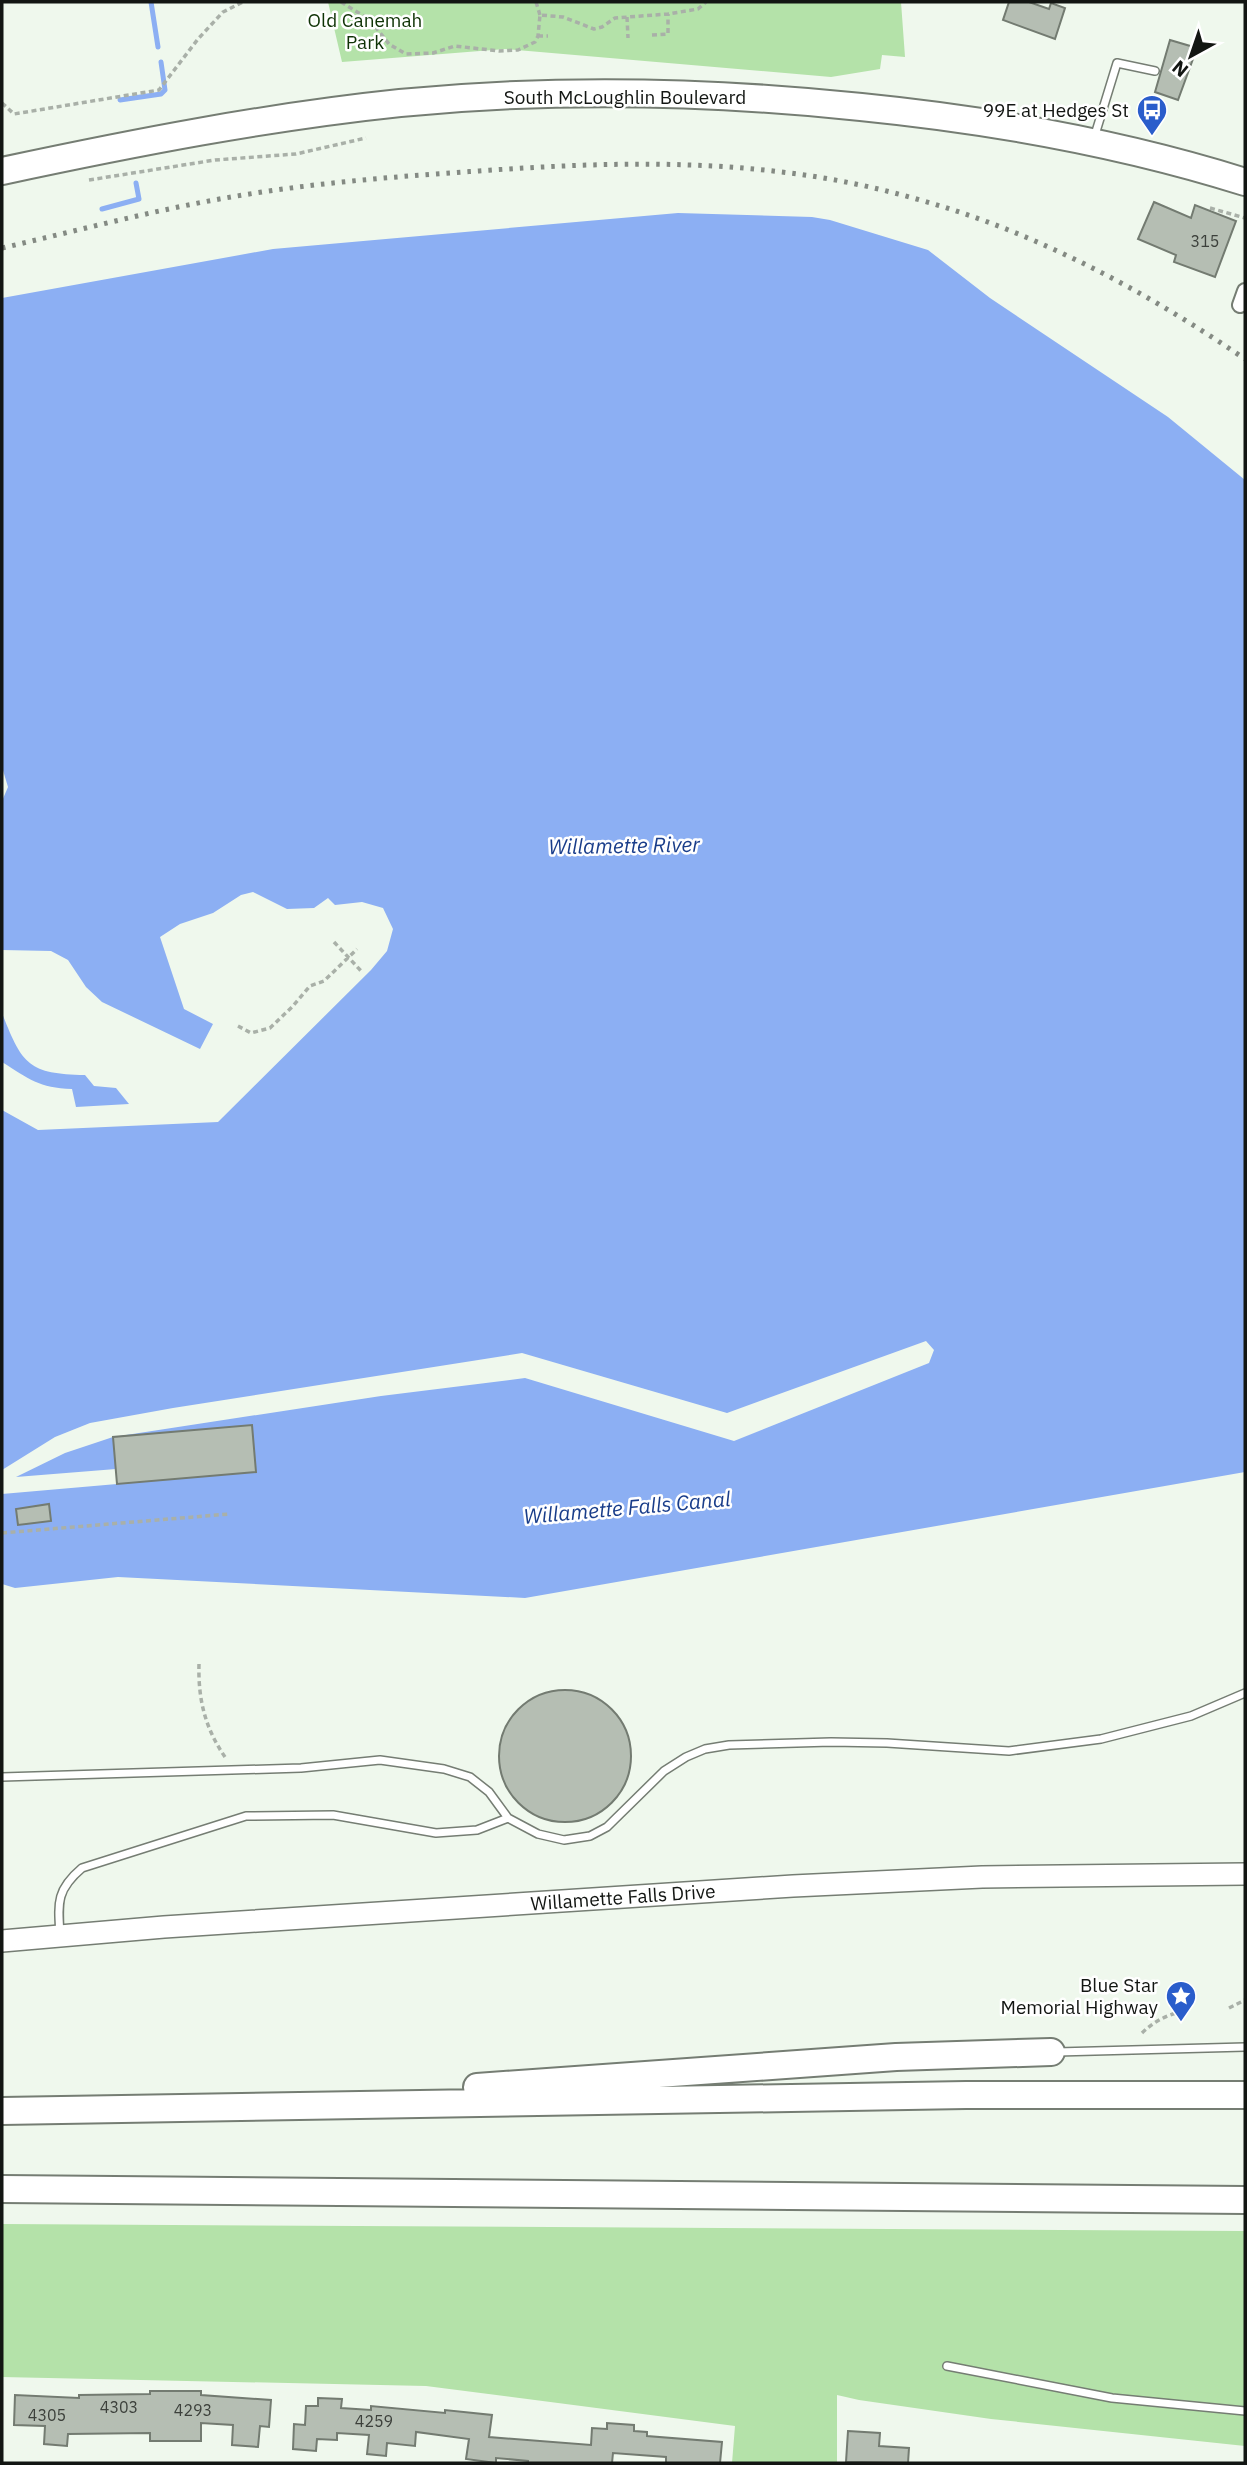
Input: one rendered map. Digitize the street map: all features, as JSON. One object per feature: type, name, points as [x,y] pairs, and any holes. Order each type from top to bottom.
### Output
[{"type":"highway","name":"South McLoughlin Boulevard","points":[[2,171],[192,133],[402,103],[514,95],[668,94],[782,99],[912,112],[1093,142],[1166,159],[1245,182]]},
{"type":"highway","points":[[175,2108],[882,2058],[1051,2052]]},
{"type":"highway","points":[[2,2111],[979,2095],[1245,2095]]},
{"type":"highway","points":[[2,2189],[1245,2200]]},
{"type":"street","name":"Willamette Falls Drive","points":[[2,1941],[164,1927],[793,1886],[982,1877],[1245,1874]]},
{"type":"lane","points":[[1093,142],[1117,62],[1155,71]]},
{"type":"lane","points":[[2,1777],[301,1768],[380,1760],[444,1769],[470,1777],[489,1792],[508,1818],[538,1834],[564,1840],[590,1836],[607,1827],[664,1771],[705,1749],[729,1745],[831,1742],[1009,1751],[1114,1736],[1191,1716],[1245,1693]]},
{"type":"lane","points":[[60,1936],[58,1902],[67,1881],[82,1868],[246,1816],[333,1815],[436,1833],[477,1830],[508,1818]]},
{"type":"lane","points":[[1051,2052],[1245,2047]]},
{"type":"lane","points":[[947,2366],[1112,2398],[1245,2410]]},
{"type":"path","points":[[2,103],[14,114],[159,90],[198,39],[223,12],[243,2]]},
{"type":"path","points":[[341,2],[370,20],[389,44],[406,54],[433,53],[456,46],[499,51],[518,50],[529,46],[538,36],[540,15],[536,2]]},
{"type":"path","points":[[540,15],[563,17],[594,29],[615,18],[698,9],[706,2]]},
{"type":"path","points":[[652,35],[668,34],[668,14]]},
{"type":"path","points":[[627,17],[628,38]]},
{"type":"path","points":[[538,36],[548,36]]},
{"type":"path","points":[[89,180],[215,160],[296,154],[366,138]]},
{"type":"path","points":[[1210,208],[1245,218]]},
{"type":"path","points":[[334,942],[363,973]]},
{"type":"path","points":[[238,1026],[250,1032],[270,1028],[310,986],[324,981],[357,949]]},
{"type":"path","points":[[2,1533],[229,1514]]},
{"type":"path","points":[[199,1664],[198,1687],[206,1723],[234,1770]]},
{"type":"path","points":[[1229,2008],[1245,2000]]},
{"type":"path","points":[[1142,2032],[1151,2023],[1175,2012],[1189,2010]]},
{"type":"green space","name":"Old Canemah Park","points":[[328,2],[901,2],[905,57],[882,55],[880,69],[831,77],[505,49],[342,62]]},
{"type":"green space","points":[[2,2224],[1245,2231],[1245,2446],[991,2419],[837,2395],[837,2463],[732,2463],[735,2426],[426,2386],[2,2377]]},
{"type":"water","points":[[678,213],[812,217],[928,250],[990,298],[1168,417],[1245,480],[1245,1472],[525,1598],[118,1577],[15,1588],[2,1584],[2,1110],[38,1130],[218,1122],[371,970],[387,951],[393,929],[383,908],[362,902],[335,905],[328,898],[314,908],[287,909],[253,892],[241,895],[213,913],[180,924],[160,937],[184,1009],[213,1024],[200,1049],[102,1002],[86,987],[68,960],[51,951],[2,950],[2,801],[8,787],[2,767],[2,298],[273,249]]},
{"type":"water","points":[[2,1013],[15,1044],[30,1063],[51,1072],[85,1075],[94,1086],[116,1088],[129,1104],[76,1107],[72,1089],[42,1084],[2,1062]]},
{"type":"pier","points":[[926,1341],[934,1350],[929,1363],[734,1441],[525,1378],[381,1396],[113,1437],[65,1453],[16,1477],[116,1469],[117,1484],[2,1494],[2,1470],[55,1437],[90,1423],[173,1408],[522,1353],[727,1413]]},
{"type":"building","points":[[1009,2],[1029,2],[1049,9],[1051,3],[1065,8],[1055,39],[1003,20]]},
{"type":"building","points":[[1170,40],[1197,48],[1178,100],[1155,92]]},
{"type":"building","points":[[1154,202],[1191,218],[1195,205],[1236,221],[1215,277],[1174,262],[1176,255],[1138,239]]},
{"type":"building","points":[[252,1425],[256,1472],[117,1484],[113,1437]]},
{"type":"building","points":[[49,1504],[51,1521],[18,1525],[16,1509]]},
{"type":"building","points":[[565,1690],[590,1695],[612,1709],[626,1731],[631,1756],[626,1781],[612,1803],[590,1817],[565,1822],[540,1817],[518,1803],[504,1781],[499,1756],[504,1731],[518,1709],[540,1695]]},
{"type":"building","points":[[150,2391],[201,2391],[201,2395],[271,2400],[269,2427],[260,2426],[258,2447],[232,2445],[233,2425],[201,2423],[201,2441],[150,2441],[150,2433],[68,2434],[67,2446],[44,2444],[45,2426],[14,2425],[15,2395],[79,2398],[79,2395],[150,2394]]},
{"type":"building","points":[[318,2398],[342,2399],[341,2408],[371,2410],[371,2406],[492,2415],[489,2437],[591,2445],[592,2428],[607,2429],[607,2423],[634,2425],[634,2431],[647,2432],[647,2436],[722,2442],[720,2463],[666,2463],[666,2457],[613,2453],[612,2463],[528,2463],[496,2458],[496,2463],[466,2459],[469,2439],[416,2432],[415,2446],[387,2443],[386,2456],[367,2454],[369,2435],[337,2433],[337,2440],[317,2439],[316,2451],[293,2449],[294,2424],[305,2425],[306,2406],[318,2406]]},
{"type":"building","points":[[848,2431],[880,2433],[879,2446],[909,2448],[908,2463],[846,2462]]},
{"type":"waterway","points":[[151,2],[158,47]]},
{"type":"waterway","points":[[120,100],[161,94],[165,90],[161,62]]},
{"type":"waterway","points":[[102,209],[139,199],[136,183]]},
{"type":"railway","points":[[2,248],[207,201],[338,182],[613,164],[767,170],[869,187],[920,200],[1006,229],[1089,266],[1169,310],[1245,359]]},
{"type":"place","name":"99E at Hedges St","points":[[1152,137]]},
{"type":"place","name":"Blue Star Memorial Highway","points":[[1181,2023]]},
{"type":"water label","name":"Willamette River","points":[[624,846]]},
{"type":"water label","name":"Willamette Falls Canal","points":[[627,1508]]}]
